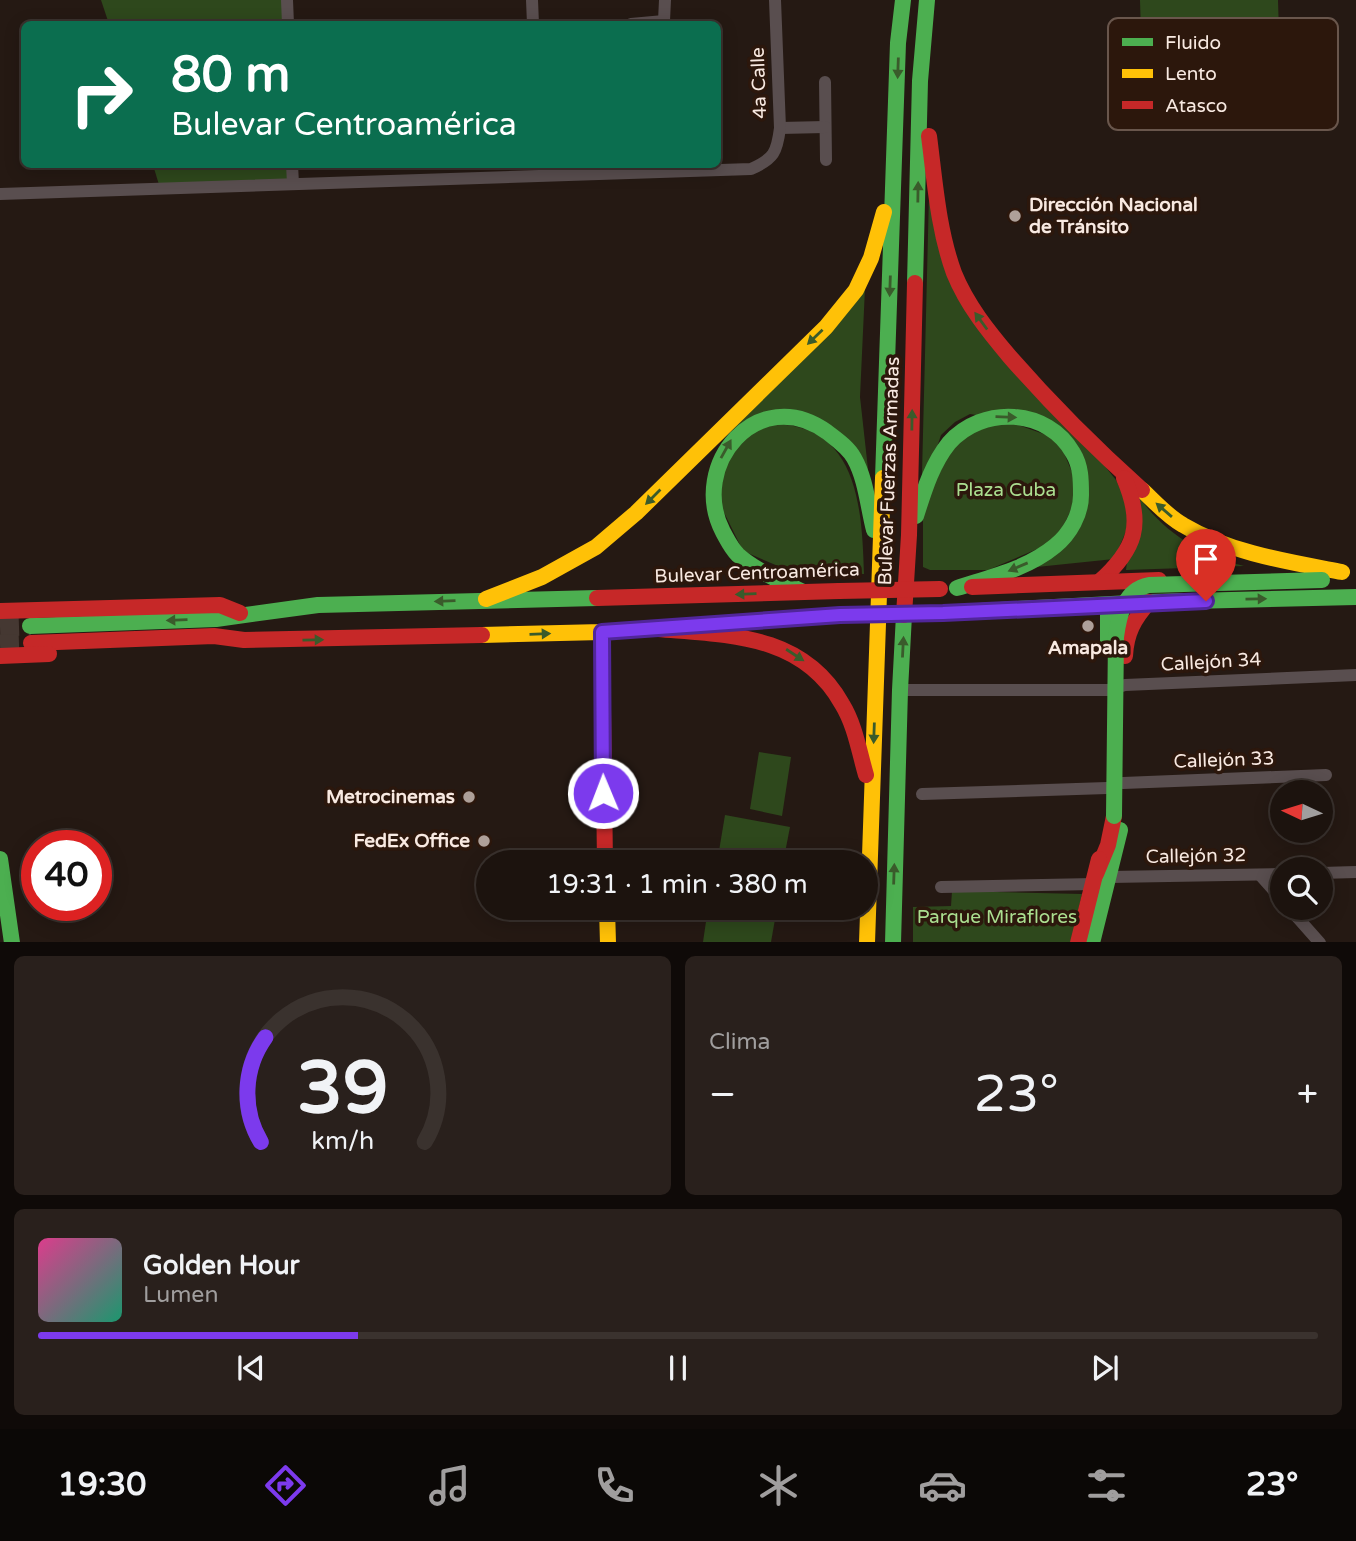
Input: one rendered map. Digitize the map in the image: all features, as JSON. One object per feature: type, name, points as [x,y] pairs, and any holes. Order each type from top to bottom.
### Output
[{"type":"main road","name":"Bulevar Fuerzas Armadas","points":[[867,942],[898,43],[903,0]]},
{"type":"main road","name":"Bulevar Fuerzas Armadas","points":[[894,939],[900,690],[909,535],[920,81],[927,0]]},
{"type":"main road","points":[[920,81],[946,247],[969,304],[984,327],[1057,410],[1182,525],[1227,545],[1264,557],[1349,572]]},
{"type":"main road","points":[[486,599],[542,577],[596,547],[636,513],[826,327],[856,290],[871,258],[895,169]]},
{"type":"main road","points":[[803,592],[767,573],[732,549],[712,513],[712,488],[720,462],[732,439],[760,419],[776,416],[814,421],[830,432],[855,459],[880,551]]},
{"type":"main road","points":[[909,535],[942,452],[969,425],[988,417],[1032,419],[1046,424],[1075,452],[1083,478],[1083,493],[1079,512],[1056,545],[1035,559],[1010,570],[949,588]]},
{"type":"main road","points":[[1099,582],[1118,566],[1132,545],[1137,520],[1133,495],[1122,472]]},
{"type":"main road","points":[[1078,942],[1100,878],[1114,816],[1116,637],[1119,614],[1128,599],[1142,587],[1164,584],[1322,580],[1349,572]]},
{"type":"main road","name":"Bulevar Centroamérica","points":[[30,626],[216,619],[318,605],[949,588],[1349,572]]},
{"type":"main road","points":[[31,643],[214,636],[244,640],[602,632],[840,615],[943,613],[1149,602],[1356,597]]},
{"type":"main road","points":[[0,601],[60,608]]},
{"type":"main road","points":[[1100,878],[1120,834],[1124,783],[1125,636],[1133,620],[1149,602]]},
{"type":"main road","points":[[1092,942],[1107,788],[1108,604]]},
{"type":"main road","name":"Bulevar Centroamérica","points":[[0,611],[220,605],[244,615]]},
{"type":"main road","points":[[658,629],[747,638],[784,648],[816,669],[842,703],[872,793]]},
{"type":"main road","points":[[602,632],[605,850]]},
{"type":"main road","points":[[5,658],[222,649],[244,640]]},
{"type":"main road","points":[[0,859],[3,908],[12,942]]},
{"type":"main road","points":[[607,920],[608,942]]},
{"type":"street","points":[[287,0],[288,21]]},
{"type":"street","points":[[532,0],[533,21]]},
{"type":"street","points":[[664,21],[665,0]]},
{"type":"street","name":"4a Calle","points":[[535,171],[751,169],[768,162],[777,147],[780,128],[775,0]]},
{"type":"street","points":[[825,82],[826,160]]},
{"type":"street","points":[[780,128],[825,127]]},
{"type":"street","points":[[292,168],[293,184]]},
{"type":"street","points":[[0,194],[293,184],[535,171]]},
{"type":"street","name":"Callejón 34","points":[[900,690],[1108,690],[1125,685],[1356,675]]},
{"type":"street","name":"Callejón 33","points":[[1124,783],[1326,775]]},
{"type":"street","points":[[922,794],[1107,788]]},
{"type":"street","points":[[1333,873],[1356,872]]},
{"type":"street","points":[[1260,874],[1270,886]]},
{"type":"street","name":"Callejón 32","points":[[941,887],[1100,878],[1270,874]]},
{"type":"street","points":[[1300,920],[1319,942]]},
{"type":"green space","points":[[101,0],[284,0],[284,21],[108,21]]},
{"type":"green space","points":[[1140,0],[1278,0],[1279,18],[1141,18]]},
{"type":"green space","points":[[154,168],[289,168],[290,184],[160,188]]},
{"type":"green space","points":[[929,195],[947,270],[1116,480],[1133,515],[1114,559],[1027,568],[1086,501],[1058,428],[970,414],[955,422],[941,435],[929,471],[922,474]]},
{"type":"green space","points":[[865,288],[860,397],[870,487],[828,427],[786,425],[811,431],[829,444],[843,460],[858,503],[864,574],[798,571],[778,566],[743,551],[712,488],[736,425]]},
{"type":"green space","name":"Plaza Cuba","points":[[1001,419],[1058,439],[1080,491],[1056,541],[988,570],[930,570],[923,567],[923,510],[953,443]]},
{"type":"green space","points":[[1136,493],[1158,519],[1183,540],[1212,555],[1244,566],[1126,570]]},
{"type":"green space","points":[[759,752],[791,757],[782,816],[750,809]]},
{"type":"green space","points":[[725,815],[790,827],[786,850],[719,850]]},
{"type":"green space","name":"Parque Miraflores","points":[[952,891],[1082,894],[1071,942],[913,942],[913,907],[951,906]]},
{"type":"green space","points":[[706,920],[775,920],[771,942],[703,942]]},
{"type":"tunnel","points":[[0,627],[30,626]]},
{"type":"tunnel","points":[[0,644],[31,643]]},
{"type":"traffic: fast","points":[[883,478],[898,43],[903,0]]},
{"type":"traffic: fast","points":[[915,283],[920,81],[927,0]]},
{"type":"traffic: fast","points":[[803,592],[745,561],[733,550],[723,532],[715,506],[715,481],[722,458],[736,438],[755,424],[777,417],[801,419],[827,432],[849,450],[858,466],[874,530]]},
{"type":"traffic: fast","points":[[916,516],[929,478],[943,451],[963,431],[979,422],[1014,417],[1031,420],[1048,427],[1062,438],[1073,453],[1080,473],[1080,502],[1074,523],[1065,536],[1033,561],[957,588]]},
{"type":"traffic: fast","points":[[1114,816],[1116,637],[1121,612],[1128,598],[1149,585],[1322,580]]},
{"type":"traffic: fast","points":[[943,613],[1149,602],[1356,597]]},
{"type":"traffic: fast","points":[[30,626],[216,619],[318,605],[597,598]]},
{"type":"traffic: fast","points":[[1108,605],[1108,647]]},
{"type":"traffic: fast","points":[[893,942],[904,615]]},
{"type":"traffic: fast","points":[[1092,942],[1120,830]]},
{"type":"traffic: fast","points":[[0,859],[12,942]]},
{"type":"traffic: slow","points":[[486,599],[542,577],[596,547],[636,513],[826,327],[856,290],[871,258],[884,212]]},
{"type":"traffic: slow","points":[[867,942],[883,478]]},
{"type":"traffic: slow","points":[[1142,490],[1177,521],[1220,543],[1260,555],[1342,572]]},
{"type":"traffic: slow","points":[[840,615],[943,613]]},
{"type":"traffic: slow","points":[[482,635],[602,632],[840,615]]},
{"type":"traffic: slow","points":[[607,920],[608,942]]},
{"type":"traffic: jam","points":[[929,136],[944,240],[959,285],[972,307],[1041,392],[1142,490]]},
{"type":"traffic: jam","points":[[904,615],[909,535],[915,283]]},
{"type":"traffic: jam","points":[[1099,582],[1121,558],[1133,535],[1134,509],[1124,478]]},
{"type":"traffic: jam","points":[[972,587],[1159,580]]},
{"type":"traffic: jam","points":[[839,591],[940,589]]},
{"type":"traffic: jam","points":[[597,598],[839,591]]},
{"type":"traffic: jam","points":[[1125,656],[1132,627],[1149,602]]},
{"type":"traffic: jam","points":[[0,611],[220,605],[240,613]]},
{"type":"traffic: jam","points":[[658,629],[711,633],[762,642],[807,664],[826,681],[842,704],[853,729],[866,775]]},
{"type":"traffic: jam","points":[[602,632],[605,850]]},
{"type":"traffic: jam","points":[[31,643],[214,636],[244,640],[482,635]]},
{"type":"traffic: jam","points":[[0,656],[49,654]]},
{"type":"traffic: jam","points":[[1096,874],[1108,845],[1114,816]]},
{"type":"traffic: jam","points":[[1078,942],[1099,859]]},
{"type":"place","name":"Dirección Nacional de Tránsito","points":[[1015,216]]},
{"type":"place","name":"Amapala","points":[[1088,626]]},
{"type":"place","name":"Metrocinemas","points":[[469,797]]},
{"type":"place","name":"FedEx Office","points":[[484,841]]},
{"type":"route","points":[[603,793],[602,632],[840,615],[1206,601]]}]
